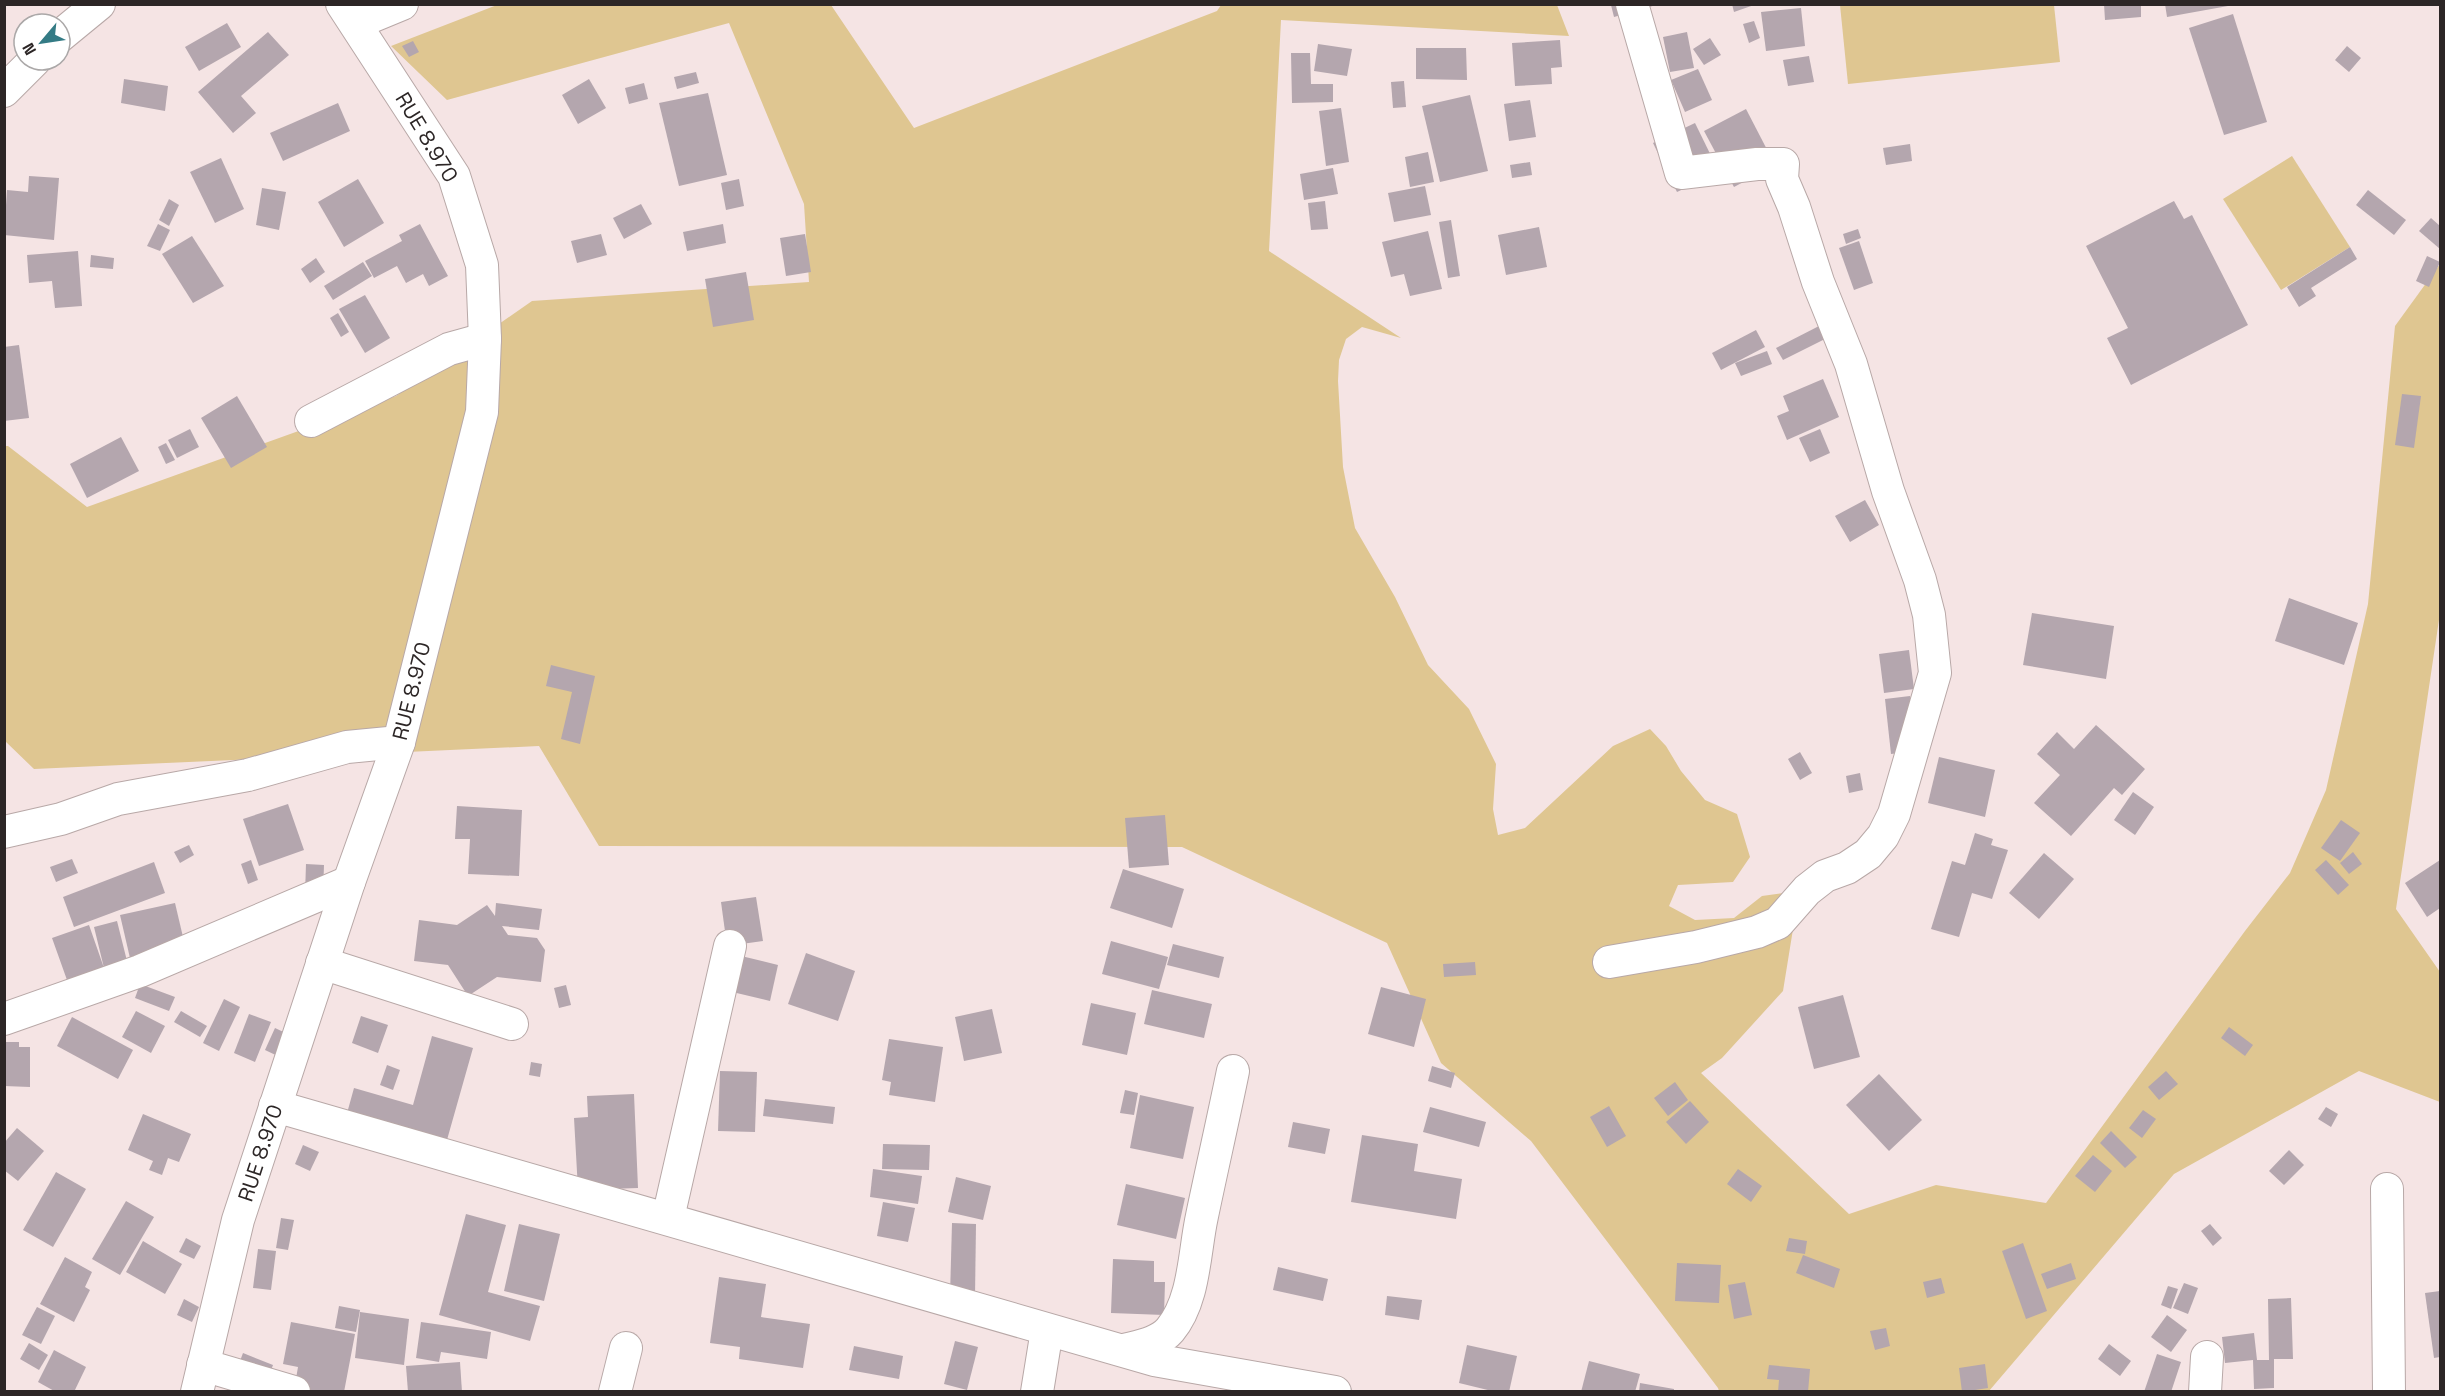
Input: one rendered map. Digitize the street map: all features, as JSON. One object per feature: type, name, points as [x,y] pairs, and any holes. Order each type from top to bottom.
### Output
[{"type":"street","points":[[72,26],[99,4]]},
{"type":"street","points":[[349,14],[402,4]]},
{"type":"street","points":[[1609,962],[1696,947],[1757,932],[1778,923],[1807,890],[1825,876],[1846,868],[1868,854],[1883,836],[1894,814],[1935,673],[1929,615],[1920,580],[1888,491],[1851,364],[1818,282],[1794,207],[1782,179],[1783,164],[1757,164],[1681,173],[1632,4]]},
{"type":"street","name":"RUE 8.970","points":[[200,1378],[237,1220],[349,882],[399,742],[482,412],[485,339],[482,265],[454,176],[349,14]]},
{"type":"street","points":[[4,91],[23,72]]},
{"type":"street","points":[[311,421],[449,349],[485,339]]},
{"type":"street","points":[[4,832],[61,819],[118,799],[248,775],[347,747],[399,742]]},
{"type":"street","points":[[4,1019],[140,971],[349,882]]},
{"type":"street","points":[[668,1218],[730,946]]},
{"type":"street","points":[[322,963],[512,1024]]},
{"type":"street","points":[[1124,1350],[1157,1340],[1168,1332],[1176,1322],[1188,1295],[1201,1219],[1233,1071]]},
{"type":"street","points":[[276,1106],[1154,1360],[1316,1390]]},
{"type":"street","points":[[2387,1189],[2390,1392]]},
{"type":"street","points":[[1037,1392],[1047,1330]]},
{"type":"street","points":[[615,1392],[626,1348]]},
{"type":"street","points":[[2205,1392],[2207,1357]]},
{"type":"street","points":[[200,1378],[294,1392]]},
{"type":"shaded area","points":[[497,5],[831,5],[914,128],[1217,11],[1221,5],[1557,5],[1569,36],[1281,20],[1269,251],[1401,338],[1362,327],[1346,339],[1339,360],[1338,381],[1343,467],[1355,528],[1395,597],[1428,665],[1469,709],[1496,764],[1493,809],[1498,835],[1525,828],[1613,746],[1650,729],[1666,746],[1681,771],[1705,800],[1737,814],[1750,857],[1733,882],[1678,885],[1669,906],[1695,920],[1734,918],[1762,896],[1807,890],[1794,923],[1783,991],[1722,1058],[1701,1073],[1849,1214],[1936,1185],[2046,1203],[2290,873],[2326,790],[2368,604],[2395,326],[2440,264],[2440,613],[2396,909],[2440,972],[2440,1102],[2359,1071],[2174,1174],[1989,1391],[1719,1391],[1531,1141],[1441,1063],[1387,943],[1182,847],[599,846],[539,746],[34,769],[5,741],[4,446],[8,446],[87,507],[396,396],[532,301],[809,282],[804,204],[729,23],[447,100],[391,46]]},
{"type":"shaded area","points":[[1840,5],[2054,5],[2060,62],[1848,84]]},
{"type":"shaded area","points":[[2292,156],[2350,247],[2281,290],[2223,199]]},
{"type":"building","points":[[1732,4],[1754,4],[1754,5],[1734,12]]},
{"type":"building","points":[[2104,4],[2141,4],[2141,17],[2105,20]]},
{"type":"building","points":[[2165,4],[2228,4],[2228,6],[2167,17]]},
{"type":"building","points":[[1611,5],[1656,5],[1614,17]]},
{"type":"building","points":[[1801,8],[1805,46],[1766,51],[1761,12]]},
{"type":"building","points":[[2233,14],[2267,122],[2224,135],[2189,28]]},
{"type":"building","points":[[1754,21],[1760,38],[1749,43],[1743,24]]},
{"type":"building","points":[[227,23],[241,47],[199,71],[185,47]]},
{"type":"building","points":[[268,32],[289,55],[241,96],[256,113],[233,133],[198,92]]},
{"type":"building","points":[[1687,32],[1694,68],[1670,72],[1663,37]]},
{"type":"building","points":[[1710,38],[1721,55],[1704,65],[1693,49]]},
{"type":"building","points":[[1560,40],[1562,67],[1551,68],[1552,84],[1515,86],[1512,43]]},
{"type":"building","points":[[413,41],[419,52],[409,57],[402,46]]},
{"type":"building","points":[[1318,44],[1352,49],[1347,76],[1314,71]]},
{"type":"building","points":[[2347,46],[2361,58],[2349,72],[2335,60]]},
{"type":"building","points":[[1416,48],[1466,48],[1467,80],[1416,79]]},
{"type":"building","points":[[1291,53],[1310,53],[1311,84],[1333,84],[1333,102],[1292,103]]},
{"type":"building","points":[[1809,56],[1814,82],[1788,86],[1783,60]]},
{"type":"building","points":[[1698,69],[1712,100],[1685,112],[1671,80]]},
{"type":"building","points":[[696,72],[699,83],[677,89],[674,77]]},
{"type":"building","points":[[124,79],[168,86],[165,111],[121,103]]},
{"type":"building","points":[[589,79],[606,108],[578,124],[562,95]]},
{"type":"building","points":[[1404,81],[1406,107],[1393,108],[1391,82]]},
{"type":"building","points":[[644,83],[648,99],[629,104],[625,88]]},
{"type":"building","points":[[708,93],[727,175],[679,186],[659,103]]},
{"type":"building","points":[[1470,95],[1488,171],[1440,182],[1422,106]]},
{"type":"building","points":[[1530,100],[1536,137],[1509,141],[1504,104]]},
{"type":"building","points":[[338,103],[350,131],[283,161],[270,133]]},
{"type":"building","points":[[1341,108],[1349,162],[1326,166],[1319,111]]},
{"type":"building","points":[[1746,109],[1775,165],[1734,187],[1704,131]]},
{"type":"building","points":[[1695,123],[1719,172],[1677,192],[1653,143]]},
{"type":"building","points":[[1910,144],[1912,161],[1886,165],[1883,148]]},
{"type":"building","points":[[1428,152],[1434,182],[1410,187],[1405,157]]},
{"type":"building","points":[[221,158],[244,209],[215,223],[190,172]]},
{"type":"building","points":[[1530,162],[1532,175],[1512,178],[1510,165]]},
{"type":"building","points":[[1333,168],[1338,194],[1304,200],[1300,174]]},
{"type":"building","points":[[29,176],[59,178],[54,240],[4,235],[7,190],[28,192]]},
{"type":"building","points":[[358,179],[384,223],[344,247],[318,202]]},
{"type":"building","points":[[739,179],[744,206],[726,210],[721,183]]},
{"type":"building","points":[[1425,186],[1431,215],[1394,222],[1388,193]]},
{"type":"building","points":[[262,188],[286,192],[279,230],[256,225]]},
{"type":"building","points":[[2368,190],[2406,220],[2394,235],[2356,205]]},
{"type":"building","points":[[169,199],[179,205],[169,226],[159,220]]},
{"type":"building","points":[[1325,201],[1328,229],[1311,230],[1308,203]]},
{"type":"building","points":[[2174,201],[2184,219],[2192,215],[2248,325],[2131,385],[2107,338],[2128,328],[2086,246]]},
{"type":"building","points":[[641,204],[652,224],[624,239],[613,218]]},
{"type":"building","points":[[2431,218],[2440,226],[2440,249],[2419,231]]},
{"type":"building","points":[[1451,220],[1460,276],[1448,278],[1439,222]]},
{"type":"building","points":[[158,224],[170,230],[160,251],[147,246]]},
{"type":"building","points":[[420,224],[448,276],[429,286],[423,274],[406,283],[397,266],[374,278],[365,261],[402,241],[399,235]]},
{"type":"building","points":[[723,224],[726,243],[687,251],[683,232]]},
{"type":"building","points":[[1539,227],[1547,267],[1506,275],[1498,235]]},
{"type":"building","points":[[1858,229],[1861,238],[1846,244],[1843,234]]},
{"type":"building","points":[[1428,231],[1442,289],[1410,296],[1404,274],[1391,277],[1382,242]]},
{"type":"building","points":[[601,234],[607,255],[577,263],[571,241]]},
{"type":"building","points":[[805,234],[811,272],[786,276],[780,238]]},
{"type":"building","points":[[192,236],[224,286],[193,303],[162,254]]},
{"type":"building","points":[[1859,241],[1873,283],[1854,290],[1839,248]]},
{"type":"building","points":[[2350,247],[2357,259],[2311,288],[2316,296],[2299,307],[2287,287]]},
{"type":"building","points":[[78,251],[82,306],[55,308],[52,281],[29,283],[27,255]]},
{"type":"building","points":[[91,255],[114,258],[113,269],[90,267]]},
{"type":"building","points":[[2427,256],[2440,262],[2429,287],[2416,281]]},
{"type":"building","points":[[316,258],[325,272],[310,283],[301,269]]},
{"type":"building","points":[[363,262],[372,276],[333,300],[324,286]]},
{"type":"building","points":[[746,272],[754,320],[713,327],[705,279]]},
{"type":"building","points":[[365,295],[390,338],[365,353],[339,309]]},
{"type":"building","points":[[338,313],[349,332],[341,337],[330,318]]},
{"type":"building","points":[[1821,325],[1827,338],[1783,360],[1776,348]]},
{"type":"building","points":[[1756,330],[1765,347],[1721,370],[1712,353]]},
{"type":"building","points":[[19,345],[29,418],[4,421],[4,347]]},
{"type":"building","points":[[1767,351],[1772,364],[1741,376],[1735,363]]},
{"type":"building","points":[[1823,379],[1839,417],[1787,440],[1777,416],[1789,411],[1783,396]]},
{"type":"building","points":[[2402,394],[2421,396],[2414,448],[2395,445]]},
{"type":"building","points":[[237,396],[267,447],[231,468],[201,418]]},
{"type":"building","points":[[190,429],[199,447],[177,458],[168,440]]},
{"type":"building","points":[[1820,429],[1830,453],[1810,462],[1799,438]]},
{"type":"building","points":[[121,437],[139,471],[87,498],[70,464]]},
{"type":"building","points":[[166,443],[175,460],[166,464],[158,447]]},
{"type":"building","points":[[1865,500],[1879,525],[1850,542],[1835,516]]},
{"type":"building","points":[[2289,598],[2358,623],[2344,665],[2275,641]]},
{"type":"building","points":[[2032,613],[2114,626],[2106,679],[2023,665]]},
{"type":"building","points":[[1909,650],[1914,689],[1884,693],[1879,654]]},
{"type":"building","points":[[551,665],[595,676],[580,744],[561,739],[572,692],[546,686]]},
{"type":"building","points":[[1910,696],[1916,751],[1891,754],[1885,699]]},
{"type":"building","points":[[2096,725],[2145,769],[2122,795],[2114,788],[2071,836],[2034,803],[2060,775],[2037,754],[2057,732],[2074,749]]},
{"type":"building","points":[[1800,752],[1812,773],[1800,780],[1788,759]]},
{"type":"building","points":[[1939,757],[1995,770],[1985,817],[1928,803]]},
{"type":"building","points":[[1860,773],[1863,790],[1849,793],[1846,776]]},
{"type":"building","points":[[2133,792],[2154,807],[2135,835],[2114,820]]},
{"type":"building","points":[[288,804],[304,850],[259,866],[243,819]]},
{"type":"building","points":[[457,806],[522,810],[519,876],[468,874],[470,839],[455,839]]},
{"type":"building","points":[[1165,815],[1169,865],[1129,868],[1125,818]]},
{"type":"building","points":[[2341,820],[2360,833],[2340,861],[2321,848]]},
{"type":"building","points":[[1975,833],[1993,839],[1991,845],[2008,850],[1992,899],[1972,893],[1959,937],[1931,929],[1952,861],[1965,865]]},
{"type":"building","points":[[189,845],[194,855],[180,863],[174,852]]},
{"type":"building","points":[[2353,852],[2362,864],[2349,874],[2340,863]]},
{"type":"building","points":[[2044,853],[2074,879],[2039,919],[2009,893]]},
{"type":"building","points":[[72,859],[78,873],[56,882],[50,867]]},
{"type":"building","points":[[251,860],[258,880],[248,884],[241,864]]},
{"type":"building","points":[[2326,860],[2349,885],[2338,895],[2315,870]]},
{"type":"building","points":[[2440,860],[2440,908],[2427,917],[2405,883]]},
{"type":"building","points":[[154,862],[165,893],[74,927],[63,897]]},
{"type":"building","points":[[306,864],[324,865],[323,894],[305,894]]},
{"type":"building","points":[[1123,869],[1184,889],[1172,928],[1110,908]]},
{"type":"building","points":[[756,897],[763,941],[727,946],[721,902]]},
{"type":"building","points":[[175,903],[187,954],[133,971],[120,915]]},
{"type":"building","points":[[496,903],[542,909],[539,930],[502,926],[508,935],[537,938],[545,950],[541,982],[497,977],[468,996],[448,965],[414,961],[419,920],[457,925],[487,905],[495,916]]},
{"type":"building","points":[[117,921],[128,965],[72,994],[52,938],[89,925],[104,968],[94,927]]},
{"type":"building","points":[[1111,941],[1168,957],[1159,989],[1102,974]]},
{"type":"building","points":[[1173,944],[1224,957],[1219,978],[1167,965]]},
{"type":"building","points":[[806,953],[855,971],[838,1021],[788,1004]]},
{"type":"building","points":[[733,954],[778,965],[770,1001],[724,990]]},
{"type":"building","points":[[1475,962],[1476,975],[1444,977],[1443,964]]},
{"type":"building","points":[[140,984],[175,997],[169,1011],[135,998]]},
{"type":"building","points":[[566,985],[571,1005],[559,1008],[554,988]]},
{"type":"building","points":[[1381,987],[1426,999],[1414,1047],[1368,1034]]},
{"type":"building","points":[[1152,990],[1212,1004],[1204,1038],[1144,1024]]},
{"type":"building","points":[[1843,995],[1860,1057],[1814,1069],[1798,1007]]},
{"type":"building","points":[[224,999],[240,1007],[219,1051],[203,1043]]},
{"type":"building","points":[[1091,1003],[1136,1013],[1127,1055],[1082,1045]]},
{"type":"building","points":[[992,1009],[1002,1053],[964,1061],[955,1017]]},
{"type":"building","points":[[136,1011],[165,1026],[151,1053],[122,1037]]},
{"type":"building","points":[[181,1011],[207,1026],[200,1037],[174,1022]]},
{"type":"building","points":[[249,1014],[271,1022],[255,1062],[234,1053]]},
{"type":"building","points":[[361,1016],[388,1025],[378,1053],[352,1043]]},
{"type":"building","points":[[72,1017],[133,1050],[118,1079],[57,1046]]},
{"type":"building","points":[[2229,1027],[2253,1045],[2245,1056],[2221,1038]]},
{"type":"building","points":[[275,1028],[292,1036],[282,1058],[265,1050]]},
{"type":"building","points":[[432,1036],[473,1048],[443,1154],[344,1124],[354,1088],[413,1105]]},
{"type":"building","points":[[889,1039],[943,1047],[935,1102],[889,1095],[891,1082],[882,1080]]},
{"type":"building","points":[[4,1042],[19,1042],[19,1047],[30,1047],[30,1087],[4,1086]]},
{"type":"building","points":[[531,1062],[542,1064],[540,1077],[529,1075]]},
{"type":"building","points":[[387,1065],[400,1070],[393,1090],[380,1085]]},
{"type":"building","points":[[1432,1066],[1455,1073],[1451,1088],[1428,1081]]},
{"type":"building","points":[[720,1071],[757,1072],[755,1132],[718,1131]]},
{"type":"building","points":[[2166,1071],[2178,1084],[2159,1100],[2148,1087]]},
{"type":"building","points":[[1879,1074],[1922,1120],[1889,1151],[1846,1105]]},
{"type":"building","points":[[1675,1082],[1688,1100],[1668,1116],[1654,1098]]},
{"type":"building","points":[[1125,1090],[1138,1093],[1134,1115],[1120,1113]]},
{"type":"building","points":[[634,1094],[638,1188],[578,1190],[574,1118],[588,1117],[587,1096]]},
{"type":"building","points":[[1140,1095],[1194,1107],[1183,1159],[1130,1148]]},
{"type":"building","points":[[765,1099],[835,1107],[833,1124],[763,1116]]},
{"type":"building","points":[[1690,1101],[1709,1122],[1686,1144],[1666,1122]]},
{"type":"building","points":[[1609,1106],[1626,1136],[1607,1147],[1590,1117]]},
{"type":"building","points":[[1430,1107],[1486,1122],[1479,1147],[1423,1132]]},
{"type":"building","points":[[2326,1107],[2338,1114],[2331,1127],[2318,1119]]},
{"type":"building","points":[[2143,1110],[2156,1119],[2142,1138],[2129,1128]]},
{"type":"building","points":[[143,1114],[191,1134],[179,1162],[168,1158],[162,1175],[149,1170],[153,1161],[128,1150]]},
{"type":"building","points":[[1293,1122],[1330,1129],[1325,1154],[1288,1147]]},
{"type":"building","points":[[17,1128],[44,1151],[18,1181],[4,1170],[4,1143]]},
{"type":"building","points":[[2111,1131],[2137,1157],[2125,1168],[2100,1143]]},
{"type":"building","points":[[1362,1135],[1418,1144],[1414,1171],[1462,1179],[1456,1219],[1351,1202]]},
{"type":"building","points":[[883,1144],[930,1145],[929,1170],[882,1169]]},
{"type":"building","points":[[303,1145],[319,1152],[310,1171],[295,1164]]},
{"type":"building","points":[[2289,1150],[2304,1165],[2284,1185],[2269,1171]]},
{"type":"building","points":[[2093,1155],[2112,1171],[2095,1192],[2075,1176]]},
{"type":"building","points":[[873,1169],[922,1176],[918,1204],[870,1197]]},
{"type":"building","points":[[1738,1169],[1762,1186],[1751,1202],[1727,1184]]},
{"type":"building","points":[[56,1172],[86,1189],[53,1247],[23,1230]]},
{"type":"building","points":[[956,1177],[991,1186],[983,1220],[948,1212]]},
{"type":"building","points":[[1126,1184],[1185,1198],[1176,1239],[1117,1225]]},
{"type":"building","points":[[126,1201],[154,1217],[120,1275],[92,1259]]},
{"type":"building","points":[[883,1202],[915,1208],[908,1242],[877,1236]]},
{"type":"building","points":[[466,1214],[506,1225],[488,1292],[540,1306],[530,1341],[439,1315]]},
{"type":"building","points":[[281,1218],[294,1220],[288,1250],[276,1248]]},
{"type":"building","points":[[952,1223],[976,1224],[975,1297],[950,1296]]},
{"type":"building","points":[[519,1224],[560,1234],[544,1301],[504,1291]]},
{"type":"building","points":[[2210,1224],[2222,1238],[2213,1246],[2201,1231]]},
{"type":"building","points":[[186,1238],[201,1246],[194,1259],[179,1252]]},
{"type":"building","points":[[1789,1238],[1807,1241],[1805,1254],[1786,1251]]},
{"type":"building","points":[[143,1241],[182,1264],[165,1294],[126,1272]]},
{"type":"building","points":[[2023,1243],[2047,1311],[2026,1319],[2002,1251]]},
{"type":"building","points":[[258,1249],[276,1251],[271,1290],[253,1288]]},
{"type":"building","points":[[1803,1255],[1840,1269],[1834,1288],[1796,1273]]},
{"type":"building","points":[[65,1257],[92,1272],[85,1287],[90,1290],[74,1322],[40,1304]]},
{"type":"building","points":[[1113,1259],[1154,1261],[1154,1282],[1165,1282],[1164,1315],[1111,1313]]},
{"type":"building","points":[[1677,1263],[1721,1265],[1719,1303],[1675,1301]]},
{"type":"building","points":[[2071,1263],[2076,1279],[2047,1289],[2041,1274]]},
{"type":"building","points":[[1278,1267],[1328,1279],[1323,1301],[1273,1290]]},
{"type":"building","points":[[719,1277],[766,1284],[761,1317],[810,1324],[803,1368],[739,1359],[740,1347],[710,1343]]},
{"type":"building","points":[[1941,1278],[1945,1293],[1927,1298],[1923,1282]]},
{"type":"building","points":[[1745,1282],[1752,1315],[1734,1319],[1728,1285]]},
{"type":"building","points":[[2184,1283],[2198,1288],[2188,1314],[2173,1308]]},
{"type":"building","points":[[2168,1286],[2178,1289],[2171,1309],[2161,1305]]},
{"type":"building","points":[[2440,1291],[2440,1357],[2434,1358],[2425,1293]]},
{"type":"building","points":[[1387,1296],[1422,1300],[1419,1320],[1385,1315]]},
{"type":"building","points":[[2291,1298],[2293,1359],[2274,1359],[2274,1388],[2254,1389],[2253,1360],[2225,1363],[2222,1337],[2254,1333],[2257,1360],[2269,1360],[2268,1299]]},
{"type":"building","points":[[184,1299],[199,1307],[192,1322],[177,1315]]},
{"type":"building","points":[[339,1306],[360,1310],[356,1332],[335,1328]]},
{"type":"building","points":[[37,1307],[55,1316],[41,1344],[22,1335]]},
{"type":"building","points":[[360,1312],[409,1319],[404,1365],[355,1358]]},
{"type":"building","points":[[2167,1315],[2187,1330],[2171,1352],[2151,1337]]},
{"type":"building","points":[[291,1322],[355,1334],[344,1392],[294,1390],[298,1367],[283,1364]]},
{"type":"building","points":[[421,1322],[491,1332],[487,1359],[441,1352],[439,1362],[416,1358]]},
{"type":"building","points":[[1886,1328],[1890,1346],[1875,1350],[1870,1331]]},
{"type":"building","points":[[955,1341],[978,1347],[967,1390],[944,1384]]},
{"type":"building","points":[[29,1343],[48,1355],[39,1370],[20,1359]]},
{"type":"building","points":[[2109,1344],[2131,1361],[2120,1376],[2098,1359]]},
{"type":"building","points":[[1467,1345],[1517,1356],[1509,1392],[1496,1392],[1459,1383]]},
{"type":"building","points":[[854,1346],[903,1356],[899,1379],[849,1370]]},
{"type":"building","points":[[54,1350],[86,1367],[74,1392],[56,1392],[38,1382]]},
{"type":"building","points":[[243,1353],[273,1365],[267,1381],[237,1369]]},
{"type":"building","points":[[2157,1354],[2181,1362],[2171,1392],[2144,1392]]},
{"type":"building","points":[[1589,1361],[1640,1374],[1635,1392],[1581,1392]]},
{"type":"building","points":[[460,1362],[462,1392],[408,1392],[406,1366]]},
{"type":"building","points":[[1985,1364],[1988,1388],[1962,1392],[1959,1368]]},
{"type":"building","points":[[1769,1365],[1810,1369],[1808,1392],[1778,1392],[1779,1380],[1767,1379]]},
{"type":"building","points":[[1640,1383],[1674,1389],[1674,1392],[1639,1392]]}]
